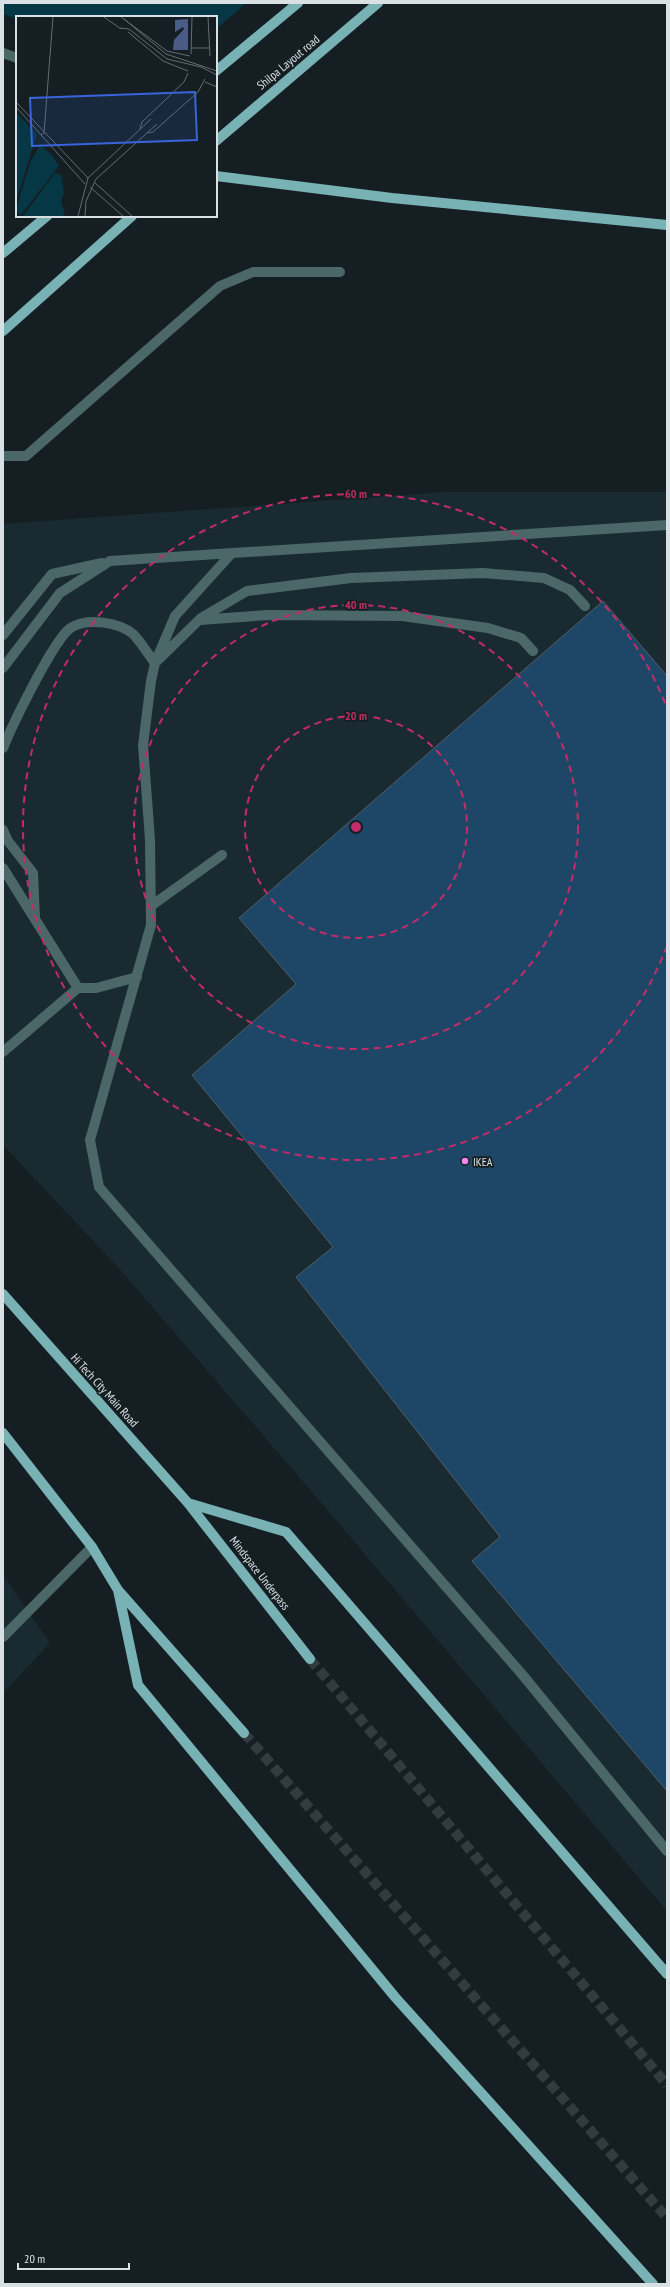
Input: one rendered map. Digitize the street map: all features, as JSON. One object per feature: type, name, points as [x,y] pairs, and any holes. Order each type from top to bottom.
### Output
[{"type":"main road","points":[[217,70],[298,3]]},
{"type":"main road","name":"Shilpa Layout road","points":[[217,140],[378,3]]},
{"type":"main road","points":[[217,176],[392,198],[667,225]]},
{"type":"main road","points":[[3,253],[46,217]]},
{"type":"main road","points":[[3,331],[131,217]]},
{"type":"main road","name":"Hi Tech City Main Road","points":[[3,1294],[188,1503]]},
{"type":"main road","points":[[3,1434],[92,1547],[118,1590],[244,1733]]},
{"type":"main road","points":[[188,1503],[286,1532],[667,1974]]},
{"type":"main road","name":"Mindspace Underpass","points":[[188,1503],[310,1659]]},
{"type":"main road","points":[[118,1590],[138,1685],[395,1997],[654,2284]]},
{"type":"street","points":[[3,53],[16,58]]},
{"type":"street","points":[[3,456],[26,456],[220,286],[253,272],[340,272]]},
{"type":"street","points":[[3,635],[52,574],[110,561],[667,526]]},
{"type":"street","points":[[231,554],[175,616],[155,663],[151,681],[143,745],[150,840],[151,925],[90,1140],[99,1188],[522,1673],[667,1851]]},
{"type":"street","points":[[3,668],[60,593],[110,561]]},
{"type":"street","points":[[155,663],[198,620],[247,591],[350,578],[483,573],[544,578],[570,590],[585,606]]},
{"type":"street","points":[[198,620],[268,615],[402,616],[488,628],[521,638],[533,651]]},
{"type":"street","points":[[3,748],[45,665],[61,638],[71,627],[88,622],[113,624],[133,634],[155,663]]},
{"type":"street","points":[[3,830],[8,840],[33,873],[35,920]]},
{"type":"street","points":[[151,906],[222,854]]},
{"type":"street","points":[[3,868],[78,988]]},
{"type":"street","points":[[3,1052],[78,988],[96,988],[137,977]]},
{"type":"street","points":[[3,1637],[92,1547]]},
{"type":"shaded area","points":[[3,3],[246,3],[217,28],[217,16],[16,16],[16,19],[3,14]]},
{"type":"shaded area","name":"IKEA","points":[[446,492],[667,492],[667,1911],[319,1500],[117,1266],[3,1145],[3,524]]},
{"type":"shaded area","points":[[3,1575],[50,1643],[3,1693]]},
{"type":"building","name":"IKEA","points":[[603,601],[667,676],[667,1791],[472,1561],[500,1537],[296,1277],[333,1247],[192,1075],[296,984],[239,918]]},
{"type":"tunnel","points":[[310,1659],[667,2085]]},
{"type":"tunnel","points":[[244,1733],[667,2218]]},
{"type":"place","name":"IKEA","points":[[465,1161]]}]
